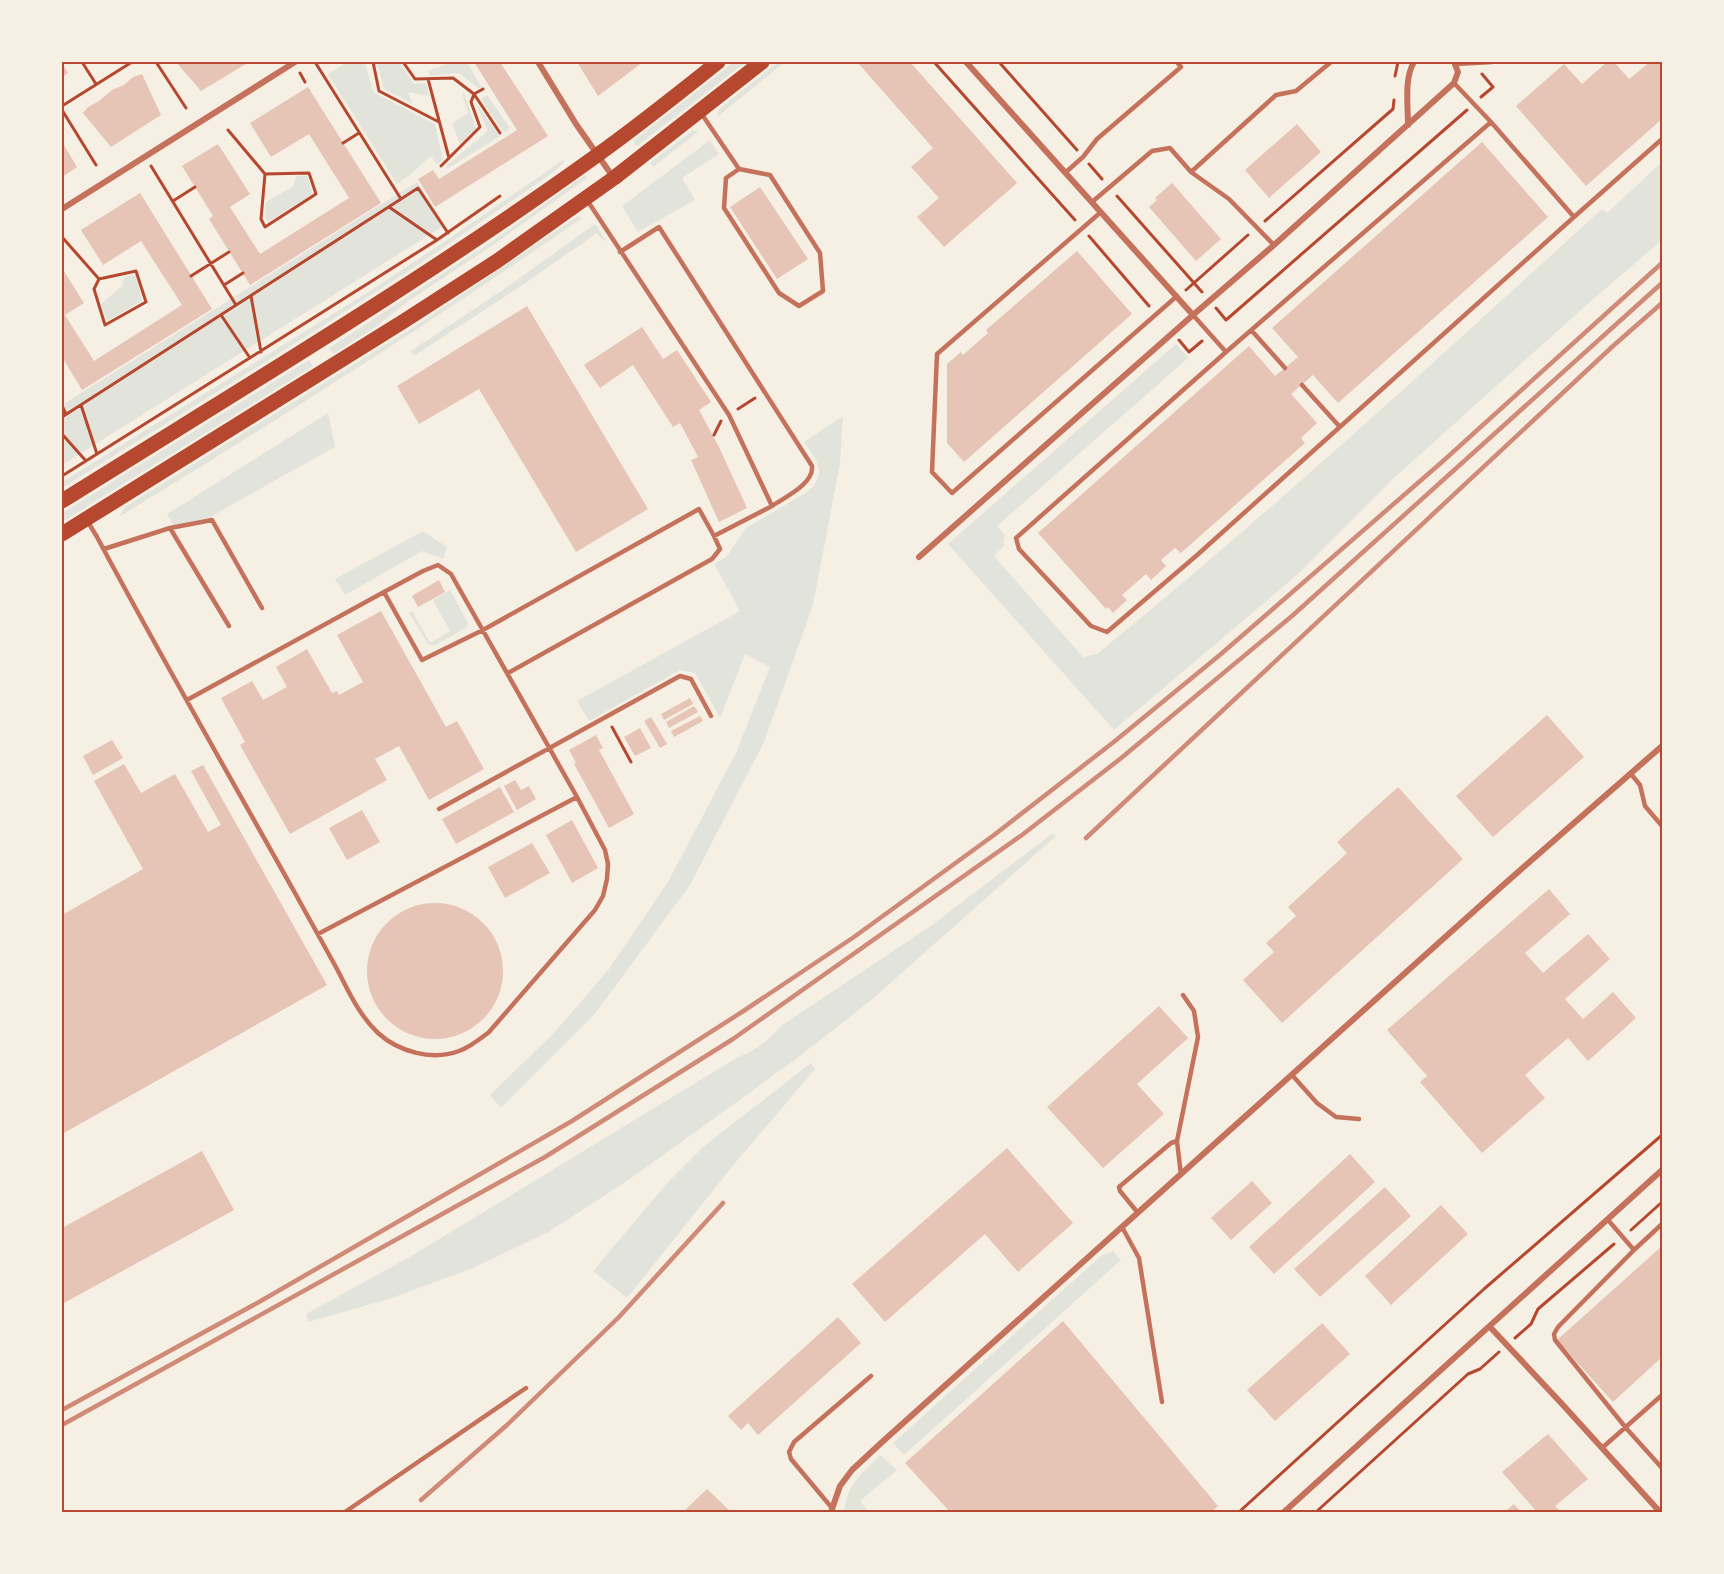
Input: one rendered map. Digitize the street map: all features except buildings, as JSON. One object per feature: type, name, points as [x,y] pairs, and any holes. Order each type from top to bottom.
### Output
[{"type":"main road","points":[[62,501],[430,270],[597,156],[718,62]]},
{"type":"main road","points":[[62,534],[497,261],[614,178],[762,62]]},
{"type":"street","points":[[62,209],[296,62]]},
{"type":"street","points":[[538,62],[576,124],[614,178]]},
{"type":"street","points":[[966,62],[1193,315]]},
{"type":"street","points":[[1408,125],[1408,79],[1414,62]]},
{"type":"street","points":[[919,557],[1274,245],[1454,83],[1458,72],[1455,63]]},
{"type":"street","points":[[831,1510],[840,1486],[852,1470],[1501,887],[1662,746]]},
{"type":"street","points":[[1284,1512],[1662,1170]]},
{"type":"street","points":[[1490,1327],[1660,1512]]},
{"type":"lane","points":[[1066,172],[1083,157],[1097,139],[1181,67],[1177,62]]},
{"type":"lane","points":[[1191,172],[1276,95],[1296,91],[1331,62]]},
{"type":"lane","points":[[1455,63],[1492,62]]},
{"type":"lane","points":[[1454,83],[1574,217]]},
{"type":"lane","points":[[700,111],[739,169],[770,175],[820,253],[823,291],[799,306],[779,294],[724,208],[726,178],[739,169]]},
{"type":"lane","points":[[1491,122],[1016,538],[1019,549],[1090,626],[1107,632],[1196,556],[1662,139]]},
{"type":"lane","points":[[1092,202],[1152,151],[1170,148],[1191,172],[1228,199],[1274,245]]},
{"type":"lane","points":[[586,199],[729,415],[772,506]]},
{"type":"lane","points":[[1101,212],[937,354],[932,472],[952,493],[1177,297]]},
{"type":"lane","points":[[620,252],[659,226],[812,466],[807,482],[772,506],[714,536]]},
{"type":"lane","points":[[1193,315],[1226,352]]},
{"type":"lane","points":[[1252,331],[1286,368]]},
{"type":"lane","points":[[1302,385],[1340,427]]},
{"type":"lane","points":[[384,592],[422,660],[483,630],[699,509],[720,549],[711,559],[508,673]]},
{"type":"lane","points":[[86,519],[361,1014],[379,1034],[399,1047],[420,1054],[436,1056],[458,1052],[475,1043],[489,1032],[595,910],[603,896],[608,864],[605,850],[483,630],[450,574],[438,565],[384,592],[188,700]]},
{"type":"lane","points":[[104,549],[170,528],[212,520],[262,608]]},
{"type":"lane","points":[[170,528],[229,626]]},
{"type":"lane","points":[[439,809],[680,676],[691,679],[711,716]]},
{"type":"lane","points":[[1631,774],[1640,785],[1645,806],[1662,826]]},
{"type":"lane","points":[[318,934],[577,796]]},
{"type":"lane","points":[[1180,1175],[1177,1141],[1198,1037],[1194,1011],[1183,995]]},
{"type":"lane","points":[[1292,1075],[1317,1102],[1336,1117],[1359,1119]]},
{"type":"lane","points":[[1138,1213],[1119,1187],[1171,1143],[1177,1141]]},
{"type":"lane","points":[[1608,1220],[1634,1250]]},
{"type":"lane","points":[[1662,1224],[1558,1327],[1554,1334],[1558,1346],[1662,1468]]},
{"type":"lane","points":[[1122,1227],[1139,1258],[1162,1402]]},
{"type":"lane","points":[[831,1510],[790,1459],[789,1452],[794,1442],[871,1376]]},
{"type":"lane","points":[[345,1512],[526,1388]]},
{"type":"lane","points":[[1602,1448],[1662,1395]]},
{"type":"path","points":[[82,62],[96,84]]},
{"type":"path","points":[[96,165],[62,108],[132,62]]},
{"type":"path","points":[[156,62],[186,108]]},
{"type":"path","points":[[315,62],[401,199]]},
{"type":"path","points":[[373,62],[379,90],[440,122]]},
{"type":"path","points":[[404,62],[415,79],[453,78],[474,94],[500,133]]},
{"type":"path","points":[[999,62],[1226,320],[1493,87],[1472,63]]},
{"type":"path","points":[[428,79],[449,158]]},
{"type":"path","points":[[441,166],[480,128],[471,102],[474,94],[483,89]]},
{"type":"path","points":[[1177,297],[1393,109]]},
{"type":"path","points":[[228,130],[265,174],[261,219],[265,227],[316,195],[309,173],[265,174]]},
{"type":"path","points":[[343,143],[359,133]]},
{"type":"path","points":[[145,157],[236,305]]},
{"type":"path","points":[[173,201],[195,187]]},
{"type":"path","points":[[62,417],[418,188],[448,233]]},
{"type":"path","points":[[62,476],[448,233],[500,196]]},
{"type":"path","points":[[389,207],[437,240]]},
{"type":"path","points":[[62,237],[99,279]]},
{"type":"path","points":[[191,276],[229,252]]},
{"type":"path","points":[[136,271],[146,302],[105,325],[94,289],[99,279],[136,271]]},
{"type":"path","points":[[224,285],[243,273]]},
{"type":"path","points":[[251,296],[261,352]]},
{"type":"path","points":[[221,315],[250,358]]},
{"type":"path","points":[[81,405],[97,454]]},
{"type":"path","points":[[62,406],[66,414]]},
{"type":"path","points":[[62,434],[86,461]]},
{"type":"path","points":[[606,717],[631,762]]},
{"type":"path","points":[[1239,1512],[1484,1290],[1662,1135]]},
{"type":"path","points":[[1316,1512],[1468,1374],[1480,1369],[1531,1324],[1538,1309],[1662,1203]]},
{"type":"shaded area","points":[[348,62],[365,62],[373,92],[435,124],[443,160],[437,165],[431,156],[397,184],[328,74]]},
{"type":"shaded area","points":[[377,62],[399,62],[414,84],[426,83],[429,96],[408,92],[413,104],[384,89]]},
{"type":"shaded area","points":[[451,62],[467,62],[482,88],[478,88],[459,73],[430,76],[428,71]]},
{"type":"shaded area","points":[[734,62],[746,62],[637,146],[633,141]]},
{"type":"shaded area","points":[[778,62],[785,62],[717,117],[719,109]]},
{"type":"shaded area","points":[[462,93],[464,93],[476,128],[460,144],[452,123],[468,113]]},
{"type":"shaded area","points":[[487,95],[510,128],[504,133],[481,99]]},
{"type":"shaded area","points":[[475,102],[500,136],[447,169],[446,166],[488,131]]},
{"type":"shaded area","points":[[693,130],[698,132],[653,167],[650,163]]},
{"type":"shaded area","points":[[710,140],[719,154],[682,178],[695,200],[638,232],[622,206]]},
{"type":"shaded area","points":[[563,160],[564,162],[554,172],[418,265],[62,488],[62,482],[367,293]]},
{"type":"shaded area","points":[[1662,162],[1662,240],[1393,479],[1297,575],[1114,730],[948,544],[1176,344],[1188,358],[997,526],[1006,536],[1004,546],[994,556],[1083,657],[1097,654],[1289,491],[1602,209],[1607,213]]},
{"type":"shaded area","points":[[585,175],[587,178],[493,245],[333,354],[329,348],[491,242]]},
{"type":"shaded area","points":[[296,176],[307,176],[313,194],[268,222],[265,218],[266,202],[294,186]]},
{"type":"shaded area","points":[[417,182],[445,225],[62,465],[62,405]]},
{"type":"shaded area","points":[[578,216],[582,218],[411,333],[119,517],[125,507],[420,323]]},
{"type":"shaded area","points":[[595,224],[606,240],[604,241],[597,233],[414,356],[411,351],[504,289]]},
{"type":"shaded area","points":[[136,274],[142,301],[107,321],[101,304],[122,286],[124,277]]},
{"type":"shaded area","points":[[309,360],[313,366],[62,522],[62,513]]},
{"type":"shaded area","points":[[328,413],[335,447],[208,518],[173,525],[167,514]]},
{"type":"shaded area","points":[[843,416],[840,463],[813,605],[764,742],[690,885],[594,1015],[501,1108],[490,1095],[554,1033],[609,969],[668,882],[736,753],[770,667],[745,654],[720,718],[695,673],[680,670],[589,721],[577,701],[740,611],[714,564],[727,556],[746,528],[807,492],[814,485],[818,479],[819,467],[804,442]]},
{"type":"shaded area","points":[[423,531],[447,547],[443,559],[422,551],[345,595],[335,579]]},
{"type":"shaded area","points":[[450,590],[468,623],[467,627],[434,646],[428,644],[409,613],[412,611],[430,643],[450,631],[433,600]]},
{"type":"shaded area","points":[[1053,833],[1056,836],[870,1001],[796,1059],[630,1179],[550,1231],[473,1268],[389,1299],[308,1322],[306,1314],[413,1255],[756,1048],[781,1026],[932,925]]},
{"type":"shaded area","points":[[811,1063],[815,1069],[731,1168],[627,1298],[593,1271],[668,1182],[703,1147]]},
{"type":"shaded area","points":[[1113,1251],[1121,1260],[904,1455],[893,1443],[1102,1255]]},
{"type":"shaded area","points":[[880,1455],[897,1470],[860,1501],[869,1512],[844,1512],[852,1487]]},
{"type":"railway","points":[[62,1410],[259,1302],[572,1121],[854,937],[994,835],[1115,741],[1221,654],[1442,462],[1662,263]]},
{"type":"railway","points":[[62,1425],[545,1157],[733,1039],[1022,835],[1120,759],[1292,616],[1662,283]]},
{"type":"railway","points":[[1086,838],[1613,346],[1662,303]]},
{"type":"railway","points":[[421,1500],[507,1425],[619,1317],[723,1203]]}]
